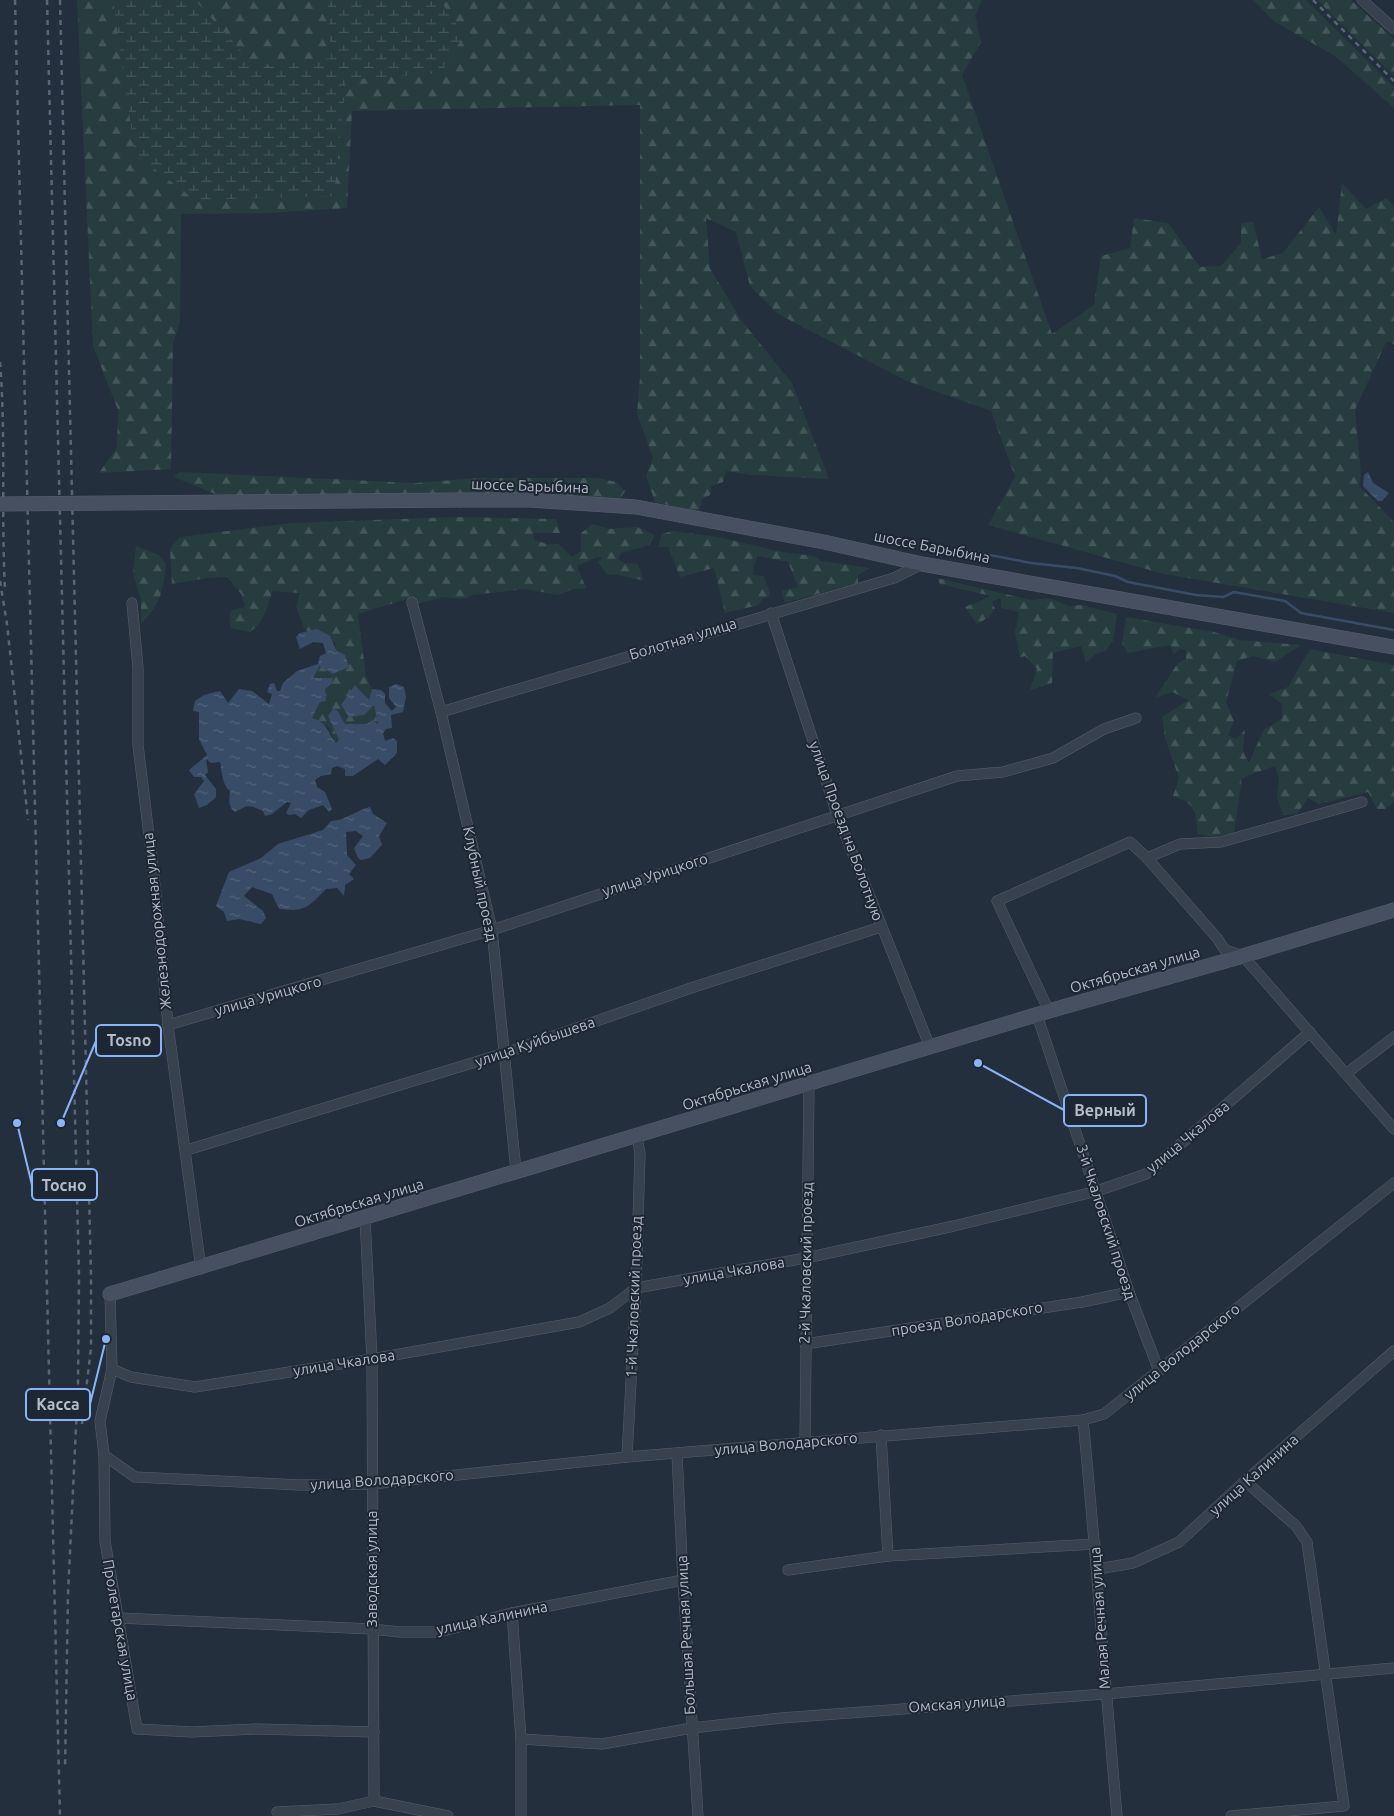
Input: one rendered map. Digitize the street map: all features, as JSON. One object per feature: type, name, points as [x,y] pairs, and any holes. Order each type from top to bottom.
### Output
[{"type":"main road","name":"шоссе Барыбина","points":[[0,504],[530,500],[636,507],[824,542],[922,564],[1394,647]]},
{"type":"main road","name":"Октябрьская улица","points":[[110,1294],[201,1268],[516,1171],[637,1137],[1043,1013],[1394,910]]},
{"type":"street","points":[[1362,0],[1394,29]]},
{"type":"street","name":"Болотная улица","points":[[441,712],[894,578],[922,564]]},
{"type":"street","name":"Клубный проезд","points":[[412,602],[441,712],[492,930],[516,1171]]},
{"type":"street","name":"Железнодорожная улица","points":[[132,603],[138,668],[138,745],[155,885],[168,1025],[187,1150],[201,1268]]},
{"type":"street","name":"улица Проезд на Болотную","points":[[771,613],[838,817],[930,1047]]},
{"type":"street","name":"улица Урицкого","points":[[168,1025],[492,930],[607,890],[838,817],[956,776],[1002,772],[1053,758],[1104,729],[1136,718]]},
{"type":"street","points":[[1362,802],[1222,842],[1180,844],[1147,858],[1217,938],[1225,950],[1242,956],[1394,1129]]},
{"type":"street","name":"3-й Чкаловский проезд","points":[[1147,858],[1130,842],[997,902],[1043,1013],[1129,1292],[1159,1371]]},
{"type":"street","name":"улица Куйбышева","points":[[187,1150],[505,1053],[691,988],[881,927]]},
{"type":"street","name":"улица Чкалова","points":[[112,1369],[131,1377],[195,1387],[372,1359],[579,1322],[610,1308],[636,1288],[806,1258],[954,1226],[1097,1191],[1146,1174],[1310,1032]]},
{"type":"street","points":[[1347,1074],[1394,1037]]},
{"type":"street","name":"2-й Чкаловский проезд","points":[[805,1442],[809,1084]]},
{"type":"street","name":"1-й Чкаловский проезд","points":[[627,1457],[636,1288],[640,1153],[637,1137]]},
{"type":"street","name":"улица Володарского","points":[[104,1455],[134,1477],[300,1486],[372,1484],[627,1457],[1083,1420],[1104,1414],[1394,1183]]},
{"type":"street","name":"Заводская улица","points":[[365,1218],[372,1359],[374,1801]]},
{"type":"street","name":"проезд Володарского","points":[[805,1344],[1072,1303],[1129,1292]]},
{"type":"street","name":"Пролетарская улица","points":[[110,1294],[112,1369],[100,1421],[104,1455],[105,1542],[137,1729],[192,1732],[256,1729],[374,1732]]},
{"type":"street","name":"улица Калинина","points":[[1098,1569],[1133,1563],[1179,1542],[1245,1481],[1394,1351]]},
{"type":"street","name":"Малая Речная улица","points":[[1083,1420],[1098,1569],[1105,1694],[1116,1816]]},
{"type":"street","points":[[881,1435],[888,1556]]},
{"type":"street","name":"Большая Речная улица","points":[[677,1454],[682,1580],[698,1816]]},
{"type":"street","points":[[1231,1816],[1344,1806],[1324,1676],[1307,1542],[1296,1526],[1245,1481]]},
{"type":"street","points":[[788,1570],[888,1556],[1095,1544]]},
{"type":"street","name":"улица Калинина","points":[[119,1618],[372,1629],[400,1632],[440,1632],[512,1613],[682,1580]]},
{"type":"street","points":[[512,1613],[521,1739],[521,1816]]},
{"type":"street","name":"Омская улица","points":[[521,1739],[602,1744],[692,1728],[781,1718],[1105,1694],[1324,1676],[1394,1668]]},
{"type":"street","points":[[277,1812],[338,1809],[374,1801],[448,1816]]},
{"type":"green space","points":[[77,0],[982,0],[975,15],[981,42],[962,75],[1052,334],[1094,305],[1101,256],[1130,248],[1134,218],[1168,223],[1200,267],[1221,266],[1241,243],[1241,223],[1253,222],[1262,259],[1283,253],[1319,207],[1336,235],[1342,183],[1366,209],[1386,198],[1394,206],[1394,345],[1391,342],[1386,342],[1355,410],[1361,474],[1359,486],[1394,522],[1394,613],[1164,574],[988,525],[1015,477],[991,411],[907,381],[778,314],[750,286],[736,232],[706,218],[710,268],[741,320],[792,383],[829,479],[752,475],[726,471],[723,482],[711,486],[710,495],[702,499],[699,512],[655,502],[646,476],[653,458],[637,413],[640,378],[640,105],[352,111],[347,208],[269,213],[181,214],[180,322],[173,343],[171,469],[99,473],[117,447],[118,410],[93,346]]},
{"type":"green space","points":[[113,0],[195,0],[257,68],[331,58],[328,0],[440,0],[464,35],[441,73],[346,80],[334,196],[195,200],[135,154]]},
{"type":"green space","points":[[1253,0],[1306,0],[1394,87],[1394,108],[1335,56],[1275,22]]},
{"type":"green space","points":[[1317,0],[1351,0],[1394,39],[1394,76]]},
{"type":"green space","points":[[180,472],[415,483],[478,478],[598,478],[616,482],[625,491],[621,498],[563,497],[558,493],[220,496],[174,477]]},
{"type":"green space","points":[[455,517],[556,519],[560,533],[534,533],[534,539],[546,544],[559,544],[572,557],[581,551],[581,533],[593,524],[609,529],[637,527],[655,535],[649,545],[621,553],[618,559],[624,563],[638,564],[643,580],[607,575],[598,562],[603,558],[597,557],[577,566],[586,588],[573,589],[558,595],[526,589],[472,595],[465,599],[444,597],[420,603],[407,599],[358,614],[366,676],[372,689],[369,700],[356,686],[341,705],[374,704],[378,725],[345,724],[337,710],[328,716],[339,740],[335,743],[329,728],[312,718],[320,702],[313,678],[321,666],[333,674],[349,667],[336,650],[335,643],[308,632],[304,628],[296,606],[300,593],[273,591],[262,619],[250,632],[231,628],[229,618],[232,610],[245,607],[242,595],[227,577],[207,578],[172,584],[170,549],[180,537],[291,523]]},
{"type":"green space","points":[[673,531],[718,537],[782,552],[814,556],[821,561],[870,568],[858,575],[858,583],[785,603],[782,591],[798,587],[788,562],[758,556],[754,564],[753,575],[764,576],[769,596],[762,599],[759,605],[725,613],[714,568],[680,577],[668,547],[658,547],[662,534]]},
{"type":"green space","points":[[136,546],[159,555],[166,564],[160,597],[153,610],[141,624],[141,600],[133,573]]},
{"type":"green space","points":[[937,578],[1031,600],[1049,598],[1069,606],[1082,605],[1117,614],[1113,641],[1105,651],[1095,654],[1086,663],[1081,646],[1053,653],[1052,683],[1030,690],[1037,669],[1025,656],[1020,657],[1015,632],[1019,612],[1001,608],[1001,598],[992,601],[995,609],[989,617],[977,624],[965,607],[991,596],[940,584]]},
{"type":"green space","points":[[1126,617],[1214,632],[1239,640],[1301,645],[1275,662],[1253,656],[1237,661],[1226,702],[1234,721],[1228,735],[1236,739],[1245,730],[1243,752],[1249,763],[1264,729],[1282,719],[1282,704],[1269,694],[1288,687],[1310,649],[1394,665],[1394,802],[1385,809],[1377,809],[1368,792],[1319,804],[1308,798],[1297,814],[1283,815],[1277,796],[1279,779],[1275,766],[1242,778],[1234,833],[1215,837],[1198,834],[1195,814],[1191,805],[1173,796],[1179,778],[1165,738],[1162,717],[1189,700],[1172,692],[1155,698],[1178,663],[1186,659],[1186,650],[1179,649],[1174,655],[1170,645],[1128,653],[1122,643]]},
{"type":"water","points":[[1368,472],[1373,483],[1389,493],[1382,501],[1378,501],[1363,486],[1364,475]]},
{"type":"water","points":[[317,629],[330,636],[336,650],[345,655],[349,667],[333,674],[320,666],[313,678],[333,678],[332,683],[325,689],[326,701],[320,702],[312,718],[324,725],[336,743],[339,740],[328,716],[333,709],[337,710],[345,724],[367,724],[372,720],[378,724],[374,705],[364,715],[349,717],[341,705],[355,685],[369,700],[372,689],[381,690],[385,694],[385,703],[392,711],[396,707],[389,698],[389,687],[396,684],[404,687],[406,697],[403,712],[391,715],[392,728],[386,729],[383,733],[385,741],[393,738],[397,741],[397,753],[385,765],[378,759],[353,776],[345,776],[345,769],[337,766],[332,768],[331,774],[321,776],[315,780],[317,787],[325,792],[332,809],[329,812],[323,805],[309,810],[301,818],[295,814],[289,815],[286,813],[291,803],[287,802],[272,814],[265,816],[263,811],[252,807],[246,807],[235,812],[230,806],[230,791],[224,782],[220,762],[211,763],[206,759],[208,772],[205,775],[216,789],[216,797],[207,805],[199,808],[194,794],[204,781],[201,777],[194,777],[189,770],[207,755],[199,739],[199,712],[193,711],[195,701],[204,695],[220,691],[228,703],[239,689],[252,691],[269,704],[272,694],[267,692],[270,684],[274,683],[277,691],[280,691],[283,683],[297,671],[318,664],[320,656],[326,653],[323,643],[313,642],[300,649],[296,637],[300,633]]},
{"type":"water","points":[[370,807],[373,814],[387,823],[379,836],[382,845],[370,858],[361,860],[358,858],[354,848],[363,836],[356,831],[346,832],[347,855],[356,865],[349,874],[354,879],[345,885],[344,896],[337,888],[326,889],[306,907],[295,910],[279,909],[272,894],[252,887],[244,896],[263,911],[266,918],[261,924],[239,919],[227,921],[224,912],[216,906],[229,872],[261,858],[278,844],[323,830],[331,821],[336,821]]},
{"type":"waterway","points":[[970,551],[1031,563],[1077,568],[1115,576],[1128,582],[1196,595],[1223,597],[1234,592],[1285,601],[1301,613],[1394,630]]},
{"type":"railway","points":[[15,0],[60,1816]]},
{"type":"railway","points":[[47,0],[79,1275],[78,1386],[68,1594],[65,1769]]},
{"type":"railway","points":[[60,0],[91,1275],[91,1348],[82,1424]]},
{"type":"railway","points":[[1313,0],[1394,81]]},
{"type":"railway","points":[[0,362],[3,418],[5,589]]},
{"type":"railway","points":[[0,581],[7,624],[28,820]]},
{"type":"place","name":"Верный","points":[[978,1063]]},
{"type":"place","name":"Тосно","points":[[17,1123]]},
{"type":"place","name":"Tosno","points":[[61,1123]]},
{"type":"place","name":"Касса","points":[[106,1339]]}]
